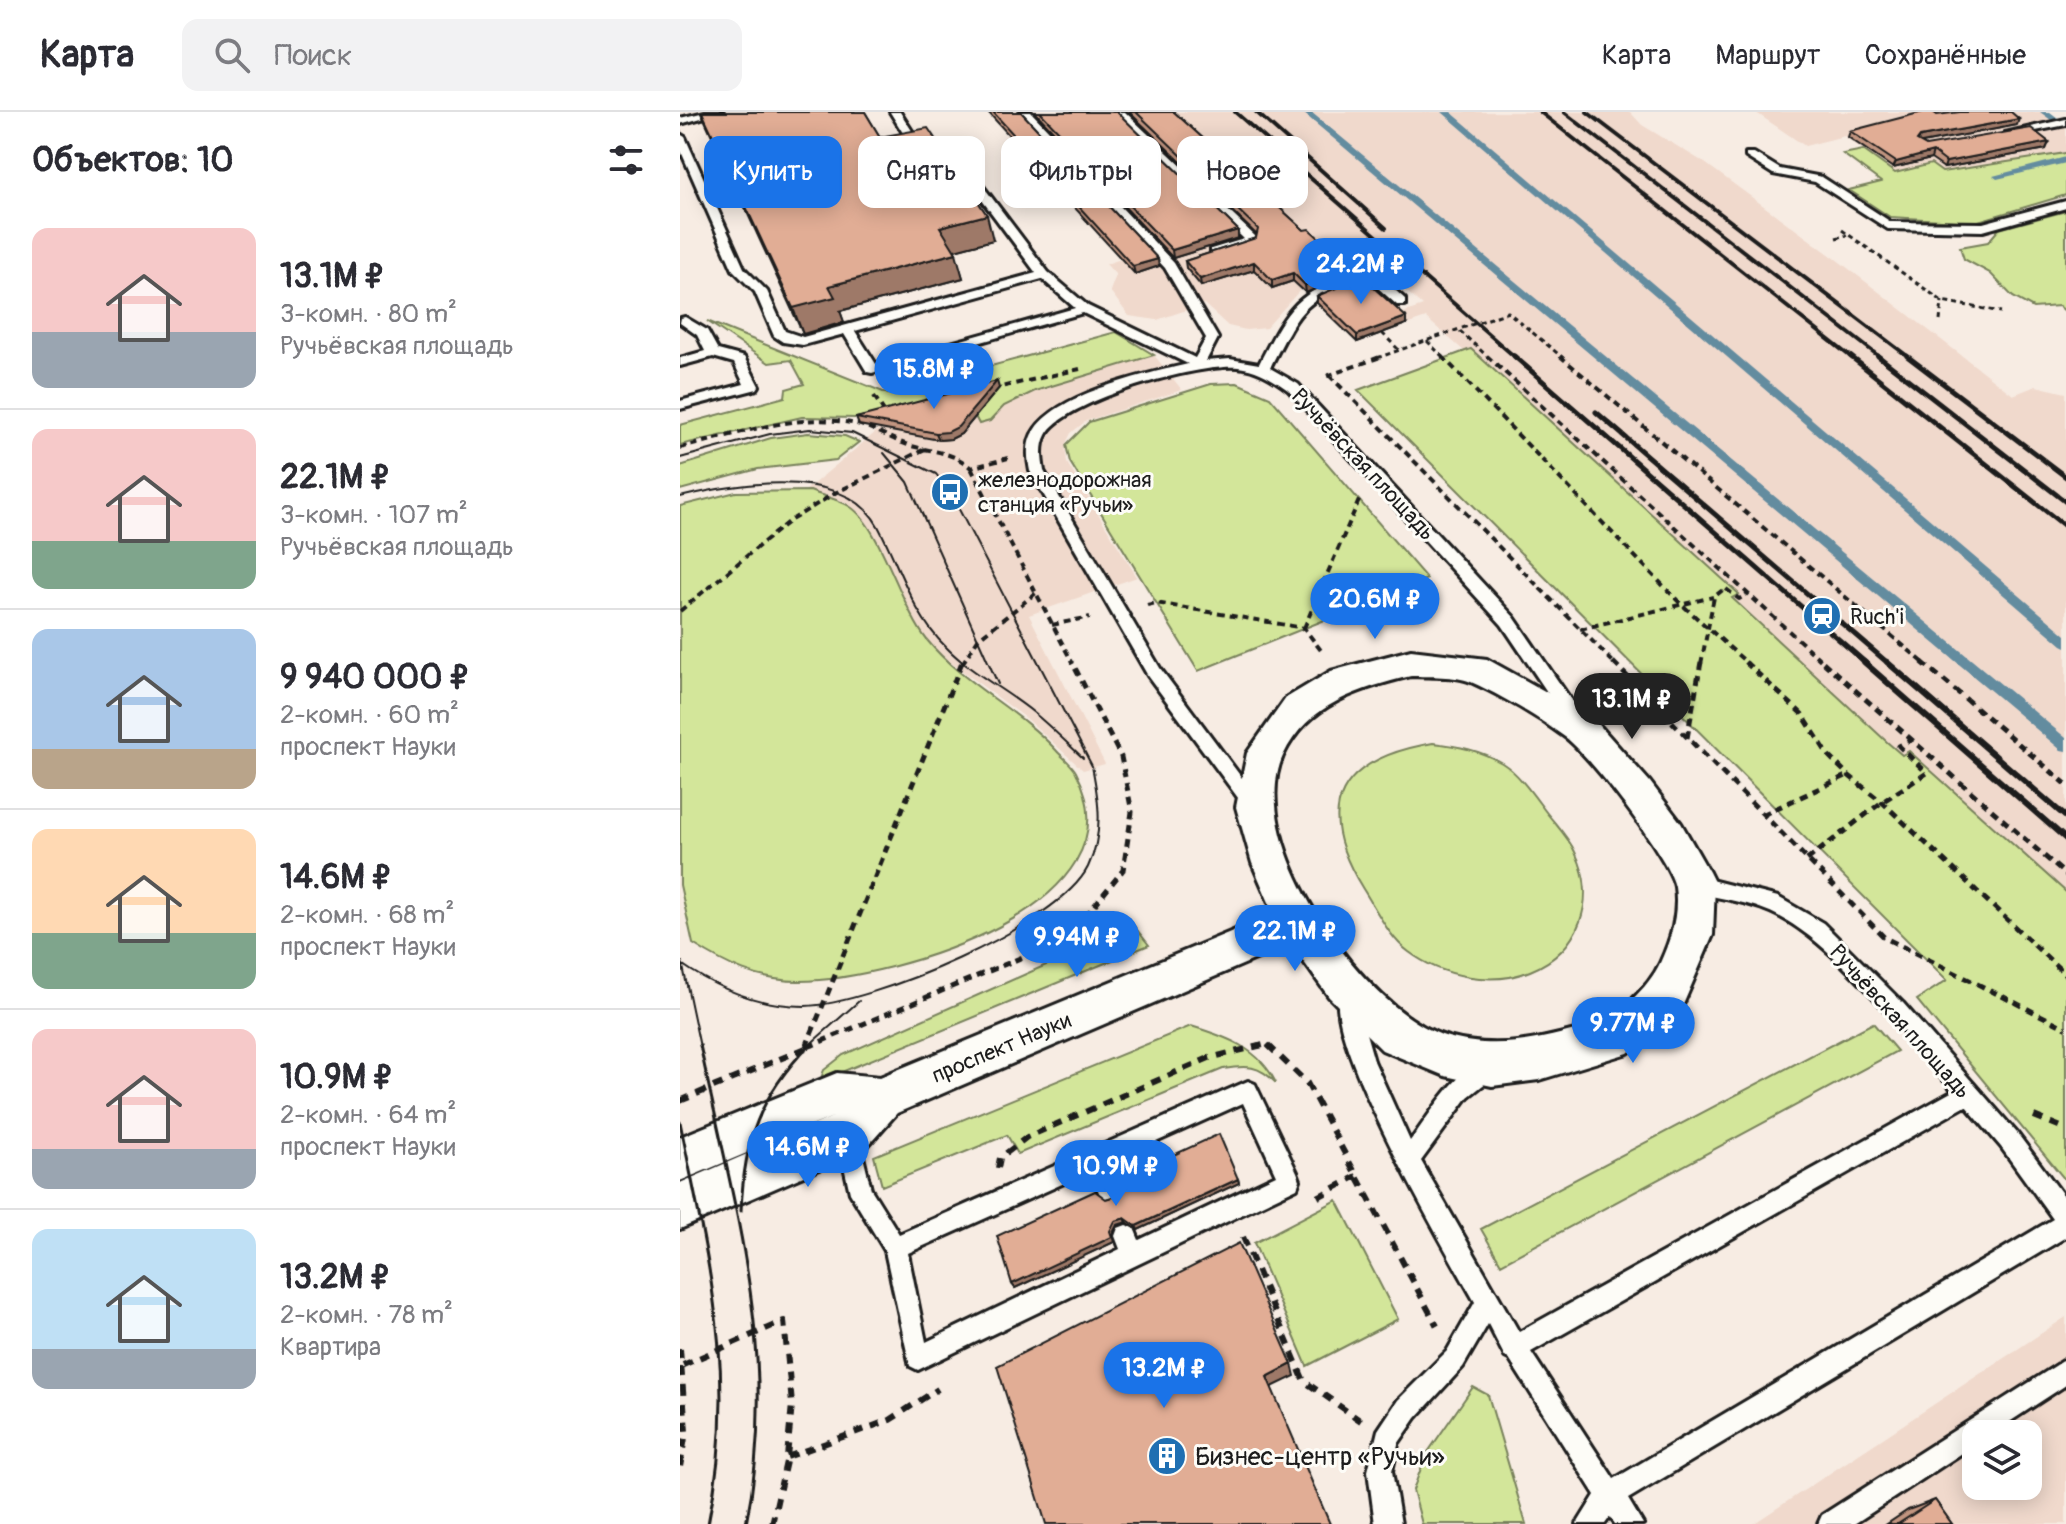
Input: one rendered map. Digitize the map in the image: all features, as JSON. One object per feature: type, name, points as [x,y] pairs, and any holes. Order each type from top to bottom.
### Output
[{"type":"street","name":"Ручьёвская площадь","points":[[1411,663],[1475,668],[1580,728],[1652,814],[1695,884],[1693,935],[1667,994],[1613,1039],[1539,1060],[1492,1066],[1445,1056],[1397,1036],[1344,984],[1298,922],[1272,863],[1255,807],[1265,753],[1299,708],[1343,680],[1411,663]]},
{"type":"street","name":"проспект Науки","points":[[680,1206],[848,1135],[881,1098],[1298,922]]},
{"type":"street","name":"проспект Науки","points":[[680,1159],[837,1094],[881,1098]]},
{"type":"lane","points":[[680,121],[718,112]]},
{"type":"lane","points":[[895,112],[912,139],[943,145],[951,151],[1044,275],[1084,309],[1198,364],[1212,338],[1177,264],[1025,112]]},
{"type":"lane","points":[[1119,112],[1252,240],[1197,257]]},
{"type":"lane","points":[[2002,134],[2066,122]]},
{"type":"lane","points":[[680,137],[739,270],[761,291],[779,333],[788,339],[803,341],[1044,275]]},
{"type":"lane","points":[[1750,155],[1777,172],[1818,179],[1888,225],[1983,227],[2066,204]]},
{"type":"lane","points":[[1263,369],[1280,336],[1309,297],[1317,292],[1370,274],[1401,302]]},
{"type":"lane","points":[[680,306],[683,322],[702,333],[713,353]]},
{"type":"lane","points":[[848,329],[872,369],[1084,309]]},
{"type":"lane","points":[[680,362],[713,353],[739,360],[752,386],[680,405]]},
{"type":"lane","name":"Ручьёвская площадь","points":[[1255,807],[1154,672],[1037,471],[1033,451],[1042,428],[1067,406],[1198,364],[1233,362],[1263,369],[1293,387],[1508,621],[1580,728]]},
{"type":"lane","name":"Ручьёвская площадь","points":[[1695,884],[1771,903],[1816,929],[1896,1009],[2009,1140],[2066,1221]]},
{"type":"lane","points":[[1344,984],[1356,1046],[1377,1101],[1408,1160],[1513,1349],[1630,1524]]},
{"type":"lane","points":[[1408,1160],[1461,1090],[1492,1066]]},
{"type":"lane","points":[[848,1135],[861,1193],[895,1247],[918,1358],[1130,1245],[1289,1180],[1248,1091],[895,1247]]},
{"type":"lane","points":[[1513,1349],[1968,1094]]},
{"type":"lane","points":[[1096,1158],[1109,1190]]},
{"type":"lane","points":[[1590,1524],[1610,1496],[2066,1221]]},
{"type":"lane","points":[[1388,1524],[1380,1471],[1387,1439],[1407,1409],[1455,1359],[1488,1302]]},
{"type":"lane","points":[[1831,1524],[2066,1371]]},
{"type":"path","points":[[1836,238],[1848,234]]},
{"type":"path","points":[[1884,260],[1942,301],[2001,312]]},
{"type":"path","points":[[1940,321],[1942,301]]},
{"type":"path","points":[[1293,387],[1508,312],[2066,784]]},
{"type":"path","points":[[1459,330],[1746,595],[2066,875]]},
{"type":"path","points":[[1382,333],[1399,350]]},
{"type":"path","points":[[1427,341],[1678,601],[1802,714],[1829,756],[1848,775],[1882,802],[2066,975]]},
{"type":"path","points":[[987,389],[1012,387],[1085,368]]},
{"type":"path","points":[[1329,375],[1885,938],[2066,1028]]},
{"type":"path","points":[[865,391],[874,396],[890,420]]},
{"type":"path","points":[[858,424],[894,409]]},
{"type":"path","points":[[680,448],[809,421],[858,424],[890,438],[962,458],[971,468],[1121,757],[1132,812],[1123,870],[1081,922],[1025,956],[680,1101]]},
{"type":"path","points":[[890,429],[890,438]]},
{"type":"path","points":[[680,611],[746,554],[804,511],[833,492],[898,467],[927,448]]},
{"type":"path","points":[[971,468],[1033,451]]},
{"type":"path","points":[[1304,628],[1359,499],[1379,479],[1412,461]]},
{"type":"path","points":[[1579,629],[1630,619],[1678,601],[1714,597],[1725,588],[1739,599],[1746,595]]},
{"type":"path","points":[[806,1048],[963,661],[978,639],[1036,593]]},
{"type":"path","points":[[1687,739],[1706,626],[1714,597]]},
{"type":"path","points":[[1052,625],[1156,603],[1304,628],[1343,680]]},
{"type":"path","points":[[1807,860],[1882,802],[1927,773],[1899,746],[1913,739]]},
{"type":"path","points":[[1762,815],[1848,775]]},
{"type":"path","points":[[989,1205],[1000,1158],[1027,1137],[1209,1058],[1267,1044],[1307,1083],[1455,1359]]},
{"type":"path","points":[[1242,1236],[1304,1381],[1387,1439]]},
{"type":"path","points":[[683,1365],[784,1321],[792,1404],[787,1457],[772,1524]]},
{"type":"path","points":[[680,1349],[686,1432],[680,1467]]},
{"type":"shaded area","points":[[988,112],[1630,112],[1642,125],[1705,163],[1836,259],[2013,395],[2036,386],[2066,393],[2066,892],[1910,751],[1902,755],[1887,742],[1731,598],[1738,593],[1471,349],[1464,351],[1426,318],[1357,342],[1319,305],[1367,289],[1397,315],[1423,306],[1366,256],[1307,276],[1309,280],[1266,328],[1246,330],[1228,326],[1204,304],[1157,320],[1129,316],[1110,291],[1116,275],[1106,264],[1121,259],[1075,208],[1161,208],[1161,136],[1010,136]]},
{"type":"shaded area","points":[[1755,112],[2044,112],[2066,125],[2066,160],[1923,193],[1844,136],[1805,146]]},
{"type":"shaded area","points":[[1154,355],[1182,390],[1086,421],[1071,433],[1065,445],[1067,463],[1137,577],[1029,615],[1105,764],[1083,770],[1026,718],[939,654],[915,625],[868,526],[845,502],[806,490],[882,427],[966,396],[980,424],[990,421],[1004,406],[1035,391]]},
{"type":"shaded area","points":[[2066,1317],[2066,1524],[1753,1524]]},
{"type":"green space","points":[[1863,150],[1895,173],[1931,164],[1942,172],[2066,153],[2066,195],[1975,222],[1890,217],[1849,190],[1881,182],[1843,154]]},
{"type":"green space","points":[[2066,211],[2066,312],[2059,306],[2033,308],[2013,297],[1990,273],[1964,259],[1960,247],[1988,242],[1999,229]]},
{"type":"green space","points":[[707,321],[888,394],[1116,332],[1154,355],[1035,391],[1004,406],[990,421],[979,424],[965,397],[882,427],[856,418],[802,417],[680,445],[680,425],[785,397],[786,389],[804,384],[791,360],[769,363]]},
{"type":"green space","points":[[1471,349],[1739,594],[1732,598],[1887,742],[1902,755],[1909,751],[2066,892],[2066,1181],[1917,1000],[1947,980],[1358,390]]},
{"type":"green space","points":[[1237,383],[1270,397],[1427,579],[1198,671],[1070,462],[1066,445],[1089,422],[1211,384]]},
{"type":"green space","points":[[808,433],[845,436],[859,442],[836,460],[758,469],[680,490],[680,466],[771,438]]},
{"type":"green space","points":[[810,491],[849,506],[860,516],[871,530],[917,626],[941,656],[1041,735],[1072,766],[1088,820],[1076,861],[1044,897],[999,927],[946,950],[892,967],[799,981],[756,975],[718,959],[693,944],[680,885],[680,506],[736,492]]},
{"type":"green space","points":[[1433,743],[1477,752],[1508,767],[1575,852],[1585,888],[1580,922],[1561,951],[1530,971],[1515,976],[1483,978],[1451,973],[1422,960],[1402,946],[1389,931],[1347,859],[1339,833],[1338,810],[1344,790],[1356,774],[1376,761],[1401,750]]},
{"type":"green space","points":[[1134,926],[1149,945],[820,1081],[824,1070],[843,1055]]},
{"type":"green space","points":[[1873,1023],[1897,1051],[1501,1264],[1481,1229]]},
{"type":"green space","points":[[1191,1026],[1251,1052],[1276,1083],[1252,1068],[1223,1069],[1018,1154],[1007,1135],[882,1186],[874,1156]]},
{"type":"green space","points":[[1337,1200],[1398,1319],[1307,1366],[1254,1243]]},
{"type":"green space","points":[[1473,1387],[1488,1395],[1526,1524],[1422,1524],[1413,1490],[1426,1455]]},
{"type":"building","points":[[702,112],[865,112],[879,136],[858,136],[858,208],[982,208],[987,215],[940,227],[956,253],[829,286],[835,297],[793,308],[747,208],[842,208],[842,136],[713,136]]},
{"type":"building","points":[[993,112],[1021,112],[1043,136],[1015,136]]},
{"type":"building","points":[[1040,112],[1117,112],[1142,136],[1063,136]]},
{"type":"building","points":[[1136,112],[1174,112],[1200,136],[1177,136],[1177,151]]},
{"type":"building","points":[[1923,112],[1937,115],[2011,112],[2019,119],[1920,137],[1917,141],[1926,146],[2031,128],[2049,142],[1946,162],[1933,152],[1896,162],[1850,131]]},
{"type":"building","points":[[928,128],[933,136],[885,136]]},
{"type":"building","points":[[1161,155],[1177,171],[1177,208],[1215,208],[1238,230],[1172,250],[1132,208],[1161,208]]},
{"type":"building","points":[[1080,208],[1110,208],[1158,259],[1133,266]]},
{"type":"building","points":[[1236,208],[1280,208],[1349,265],[1305,285],[1293,273],[1272,280],[1254,262],[1200,279],[1185,261],[1256,238],[1258,229]]},
{"type":"building","points":[[1362,277],[1406,317],[1357,335],[1317,296]]},
{"type":"building","points":[[997,381],[958,427],[948,432],[936,433],[856,418]]},
{"type":"building","points":[[1219,1134],[1238,1179],[1136,1226],[1125,1218],[1115,1221],[1110,1231],[1112,1237],[1012,1284],[997,1236],[1095,1191],[1106,1199],[1116,1196],[1121,1187],[1119,1180]]},
{"type":"building","name":"Бизнес-центр «Ручьи»","points":[[1239,1243],[1292,1364],[1267,1377],[1330,1524],[1046,1524],[997,1366]]},
{"type":"building","points":[[1935,1500],[1952,1524],[1898,1524]]},
{"type":"waterway","points":[[1306,112],[2066,746]]},
{"type":"waterway","points":[[1446,112],[2066,642]]},
{"type":"waterway","points":[[2044,112],[2054,118]]},
{"type":"waterway","points":[[1997,176],[2066,160]]},
{"type":"tram line","points":[[680,458],[770,434],[810,429],[852,433],[936,474],[950,492],[1092,766],[1099,817],[1096,842],[1088,867],[1070,890],[1003,937],[915,977],[872,992],[805,1006],[771,1003],[739,994],[683,965]]},
{"type":"tram line","points":[[884,453],[908,482],[998,684]]},
{"type":"tram line","points":[[680,497],[729,487],[787,483],[840,493],[862,506],[878,526],[915,605],[934,634],[977,673],[1034,713],[1083,758]]},
{"type":"tram line","points":[[683,965],[700,1047]]},
{"type":"tram line","points":[[808,1046],[859,1001]]},
{"type":"tram line","points":[[700,1045],[739,1224],[756,1341],[758,1401],[755,1462],[746,1524]]},
{"type":"tram line","points":[[741,1211],[746,1162],[757,1121],[778,1083],[808,1046]]},
{"type":"tram line","points":[[680,1122],[710,1274],[720,1370],[721,1419],[708,1524]]},
{"type":"railway","points":[[1235,112],[1516,358]]},
{"type":"railway","points":[[1256,112],[1386,228]]},
{"type":"railway","points":[[1540,112],[1852,358]]},
{"type":"railway","points":[[1564,112],[1881,358]]},
{"type":"railway","points":[[1587,112],[1910,358]]},
{"type":"railway","points":[[1514,356],[1867,664]]},
{"type":"railway","points":[[1850,356],[2066,527]]},
{"type":"railway","points":[[1878,356],[2066,502]]},
{"type":"railway","points":[[1907,356],[2066,477]]},
{"type":"railway","points":[[1596,412],[1889,664]]},
{"type":"railway","points":[[1864,662],[2066,839]]},
{"type":"railway","points":[[1887,662],[2066,817]]},
{"type":"place","name":"железнодорожная станция «Ручьи»","points":[[950,492]]},
{"type":"place","name":"Ruch'i","points":[[1822,616]]},
{"type":"place","name":"Бизнес-центр «Ручьи»","points":[[1167,1456]]}]
